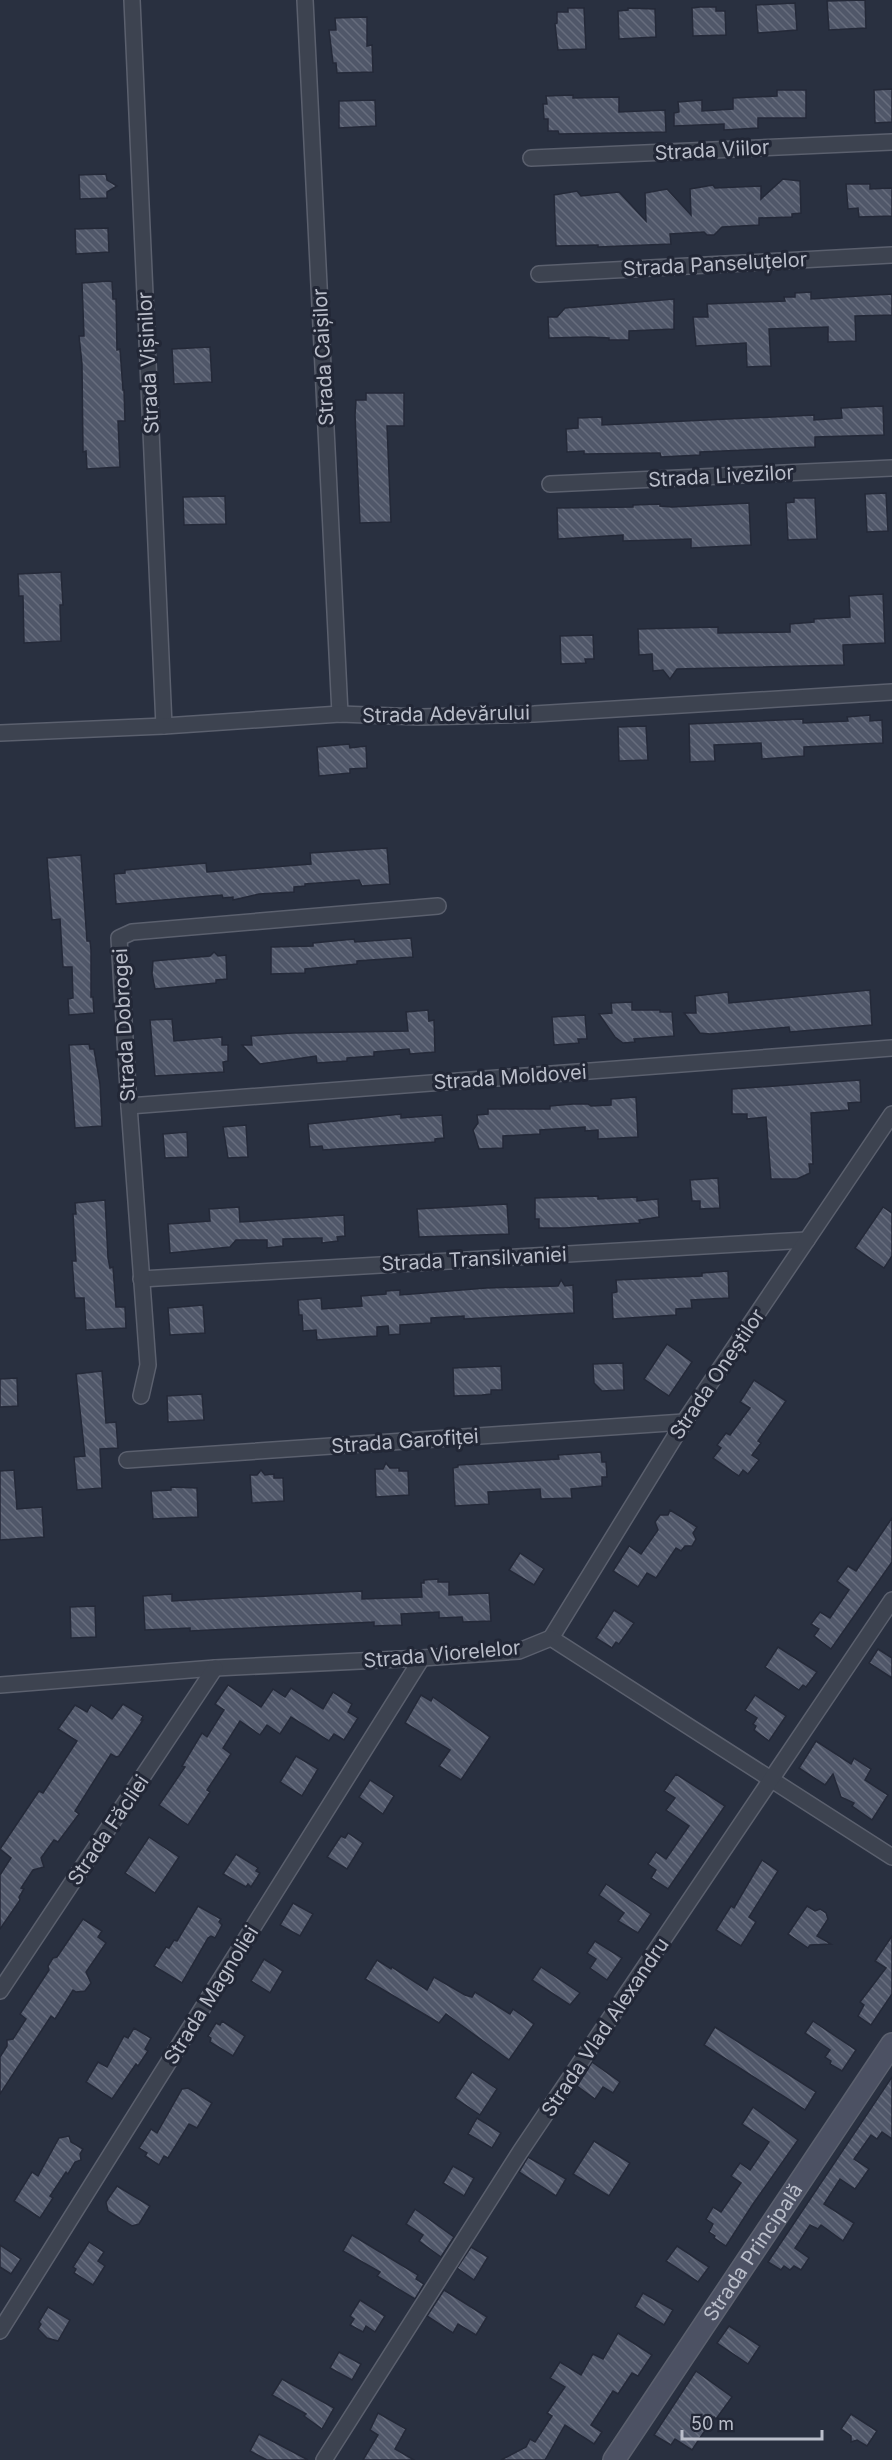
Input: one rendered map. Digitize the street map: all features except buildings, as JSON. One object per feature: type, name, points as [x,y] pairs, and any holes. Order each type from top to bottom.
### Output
[{"type":"main road","name":"Strada Principală","points":[[614,2460],[892,2044]]},
{"type":"street","name":"Strada Vișinilor","points":[[132,0],[165,726]]},
{"type":"street","name":"Strada Caișilor","points":[[306,0],[340,714]]},
{"type":"street","name":"Strada Viilor","points":[[531,158],[892,142]]},
{"type":"street","name":"Strada Panseluțelor","points":[[539,274],[892,255]]},
{"type":"street","name":"Strada Livezilor","points":[[550,484],[892,468]]},
{"type":"street","name":"Strada Adevărului","points":[[0,733],[165,726],[340,714],[421,717],[534,714],[560,710],[892,692]]},
{"type":"street","name":"Strada Dobrogei","points":[[141,1396],[148,1365],[119,938],[132,932],[438,906]]},
{"type":"street","name":"Strada Moldovei","points":[[129,1106],[892,1048]]},
{"type":"street","name":"Strada Oneștilor","points":[[551,1638],[684,1422],[892,1114]]},
{"type":"street","name":"Strada Transilvaniei","points":[[141,1279],[807,1240]]},
{"type":"street","name":"Strada Garofiței","points":[[127,1460],[684,1422]]},
{"type":"street","name":"Strada Vlad Alexandru","points":[[324,2460],[520,2152],[892,1600]]},
{"type":"street","name":"Strada Viorelelor","points":[[0,1685],[215,1668],[519,1651],[551,1638]]},
{"type":"street","points":[[551,1638],[892,1857]]},
{"type":"street","name":"Strada Magnoliei","points":[[0,2331],[422,1658]]},
{"type":"street","name":"Strada Făcliei","points":[[0,1991],[215,1668]]}]
